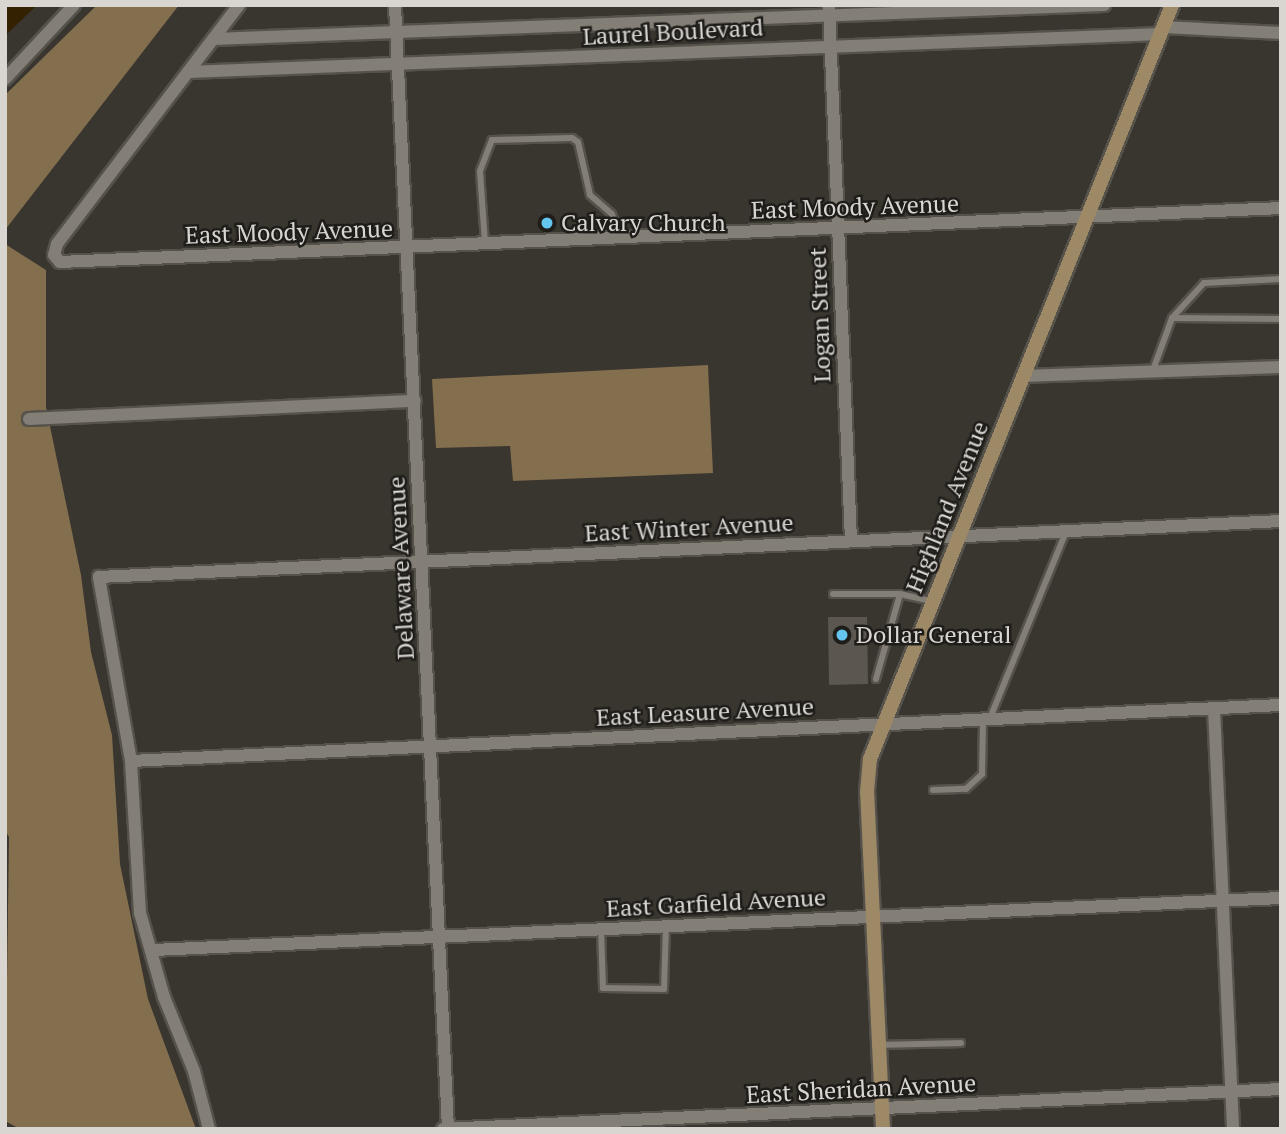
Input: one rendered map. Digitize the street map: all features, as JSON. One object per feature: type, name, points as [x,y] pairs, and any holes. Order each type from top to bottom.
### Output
[{"type":"main road","name":"Highland Avenue","points":[[883,1129],[867,775],[883,724],[1172,5]]},
{"type":"street","points":[[5,79],[74,5]]},
{"type":"street","points":[[188,72],[239,5]]},
{"type":"street","name":"Delaware Avenue","points":[[395,5],[448,1129]]},
{"type":"street","name":"Laurel Boulevard","points":[[213,39],[397,34],[830,10],[1104,5]]},
{"type":"street","name":"Logan Street","points":[[830,10],[851,540]]},
{"type":"street","name":"Laurel Boulevard","points":[[188,72],[1162,31],[1281,33]]},
{"type":"street","name":"East Moody Avenue","points":[[188,72],[57,244],[55,258],[61,262],[407,248],[1281,208]]},
{"type":"street","points":[[1023,376],[1281,367]]},
{"type":"street","points":[[29,419],[415,401]]},
{"type":"street","name":"East Winter Avenue","points":[[131,761],[99,577],[1281,521]]},
{"type":"street","name":"East Leasure Avenue","points":[[131,761],[1281,705]]},
{"type":"street","points":[[1214,709],[1233,1129]]},
{"type":"street","points":[[131,761],[141,913],[164,997],[194,1071],[209,1129]]},
{"type":"street","name":"East Garfield Avenue","points":[[153,950],[1281,898]]},
{"type":"street","name":"East Sheridan Avenue","points":[[443,1129],[1281,1089]]},
{"type":"lane","points":[[486,244],[480,171],[492,140],[578,142],[590,195],[612,214],[620,238]]},
{"type":"lane","points":[[1153,372],[1172,318],[1204,283],[1281,279]]},
{"type":"lane","points":[[1172,318],[1281,319]]},
{"type":"lane","points":[[933,790],[966,789],[982,774],[987,720],[1066,532]]},
{"type":"lane","points":[[833,594],[900,594],[933,602]]},
{"type":"lane","points":[[876,679],[900,594]]},
{"type":"lane","points":[[601,929],[603,988],[664,989],[666,926]]},
{"type":"lane","points":[[879,1045],[961,1043]]},
{"type":"shaded area","points":[[5,5],[37,5],[5,36]]},
{"type":"shaded area","points":[[97,5],[179,5],[5,230],[5,95]]},
{"type":"shaded area","points":[[5,244],[46,270],[46,407],[81,575],[91,652],[112,735],[120,864],[148,999],[196,1129],[20,1129],[5,1121],[9,837],[5,830]]},
{"type":"shaded area","points":[[708,365],[713,473],[513,481],[510,446],[436,448],[432,379]]},
{"type":"building","points":[[828,617],[867,617],[868,684],[829,685]]},
{"type":"place","name":"Calvary Church","points":[[547,223]]},
{"type":"place","name":"Dollar General","points":[[842,635]]}]
